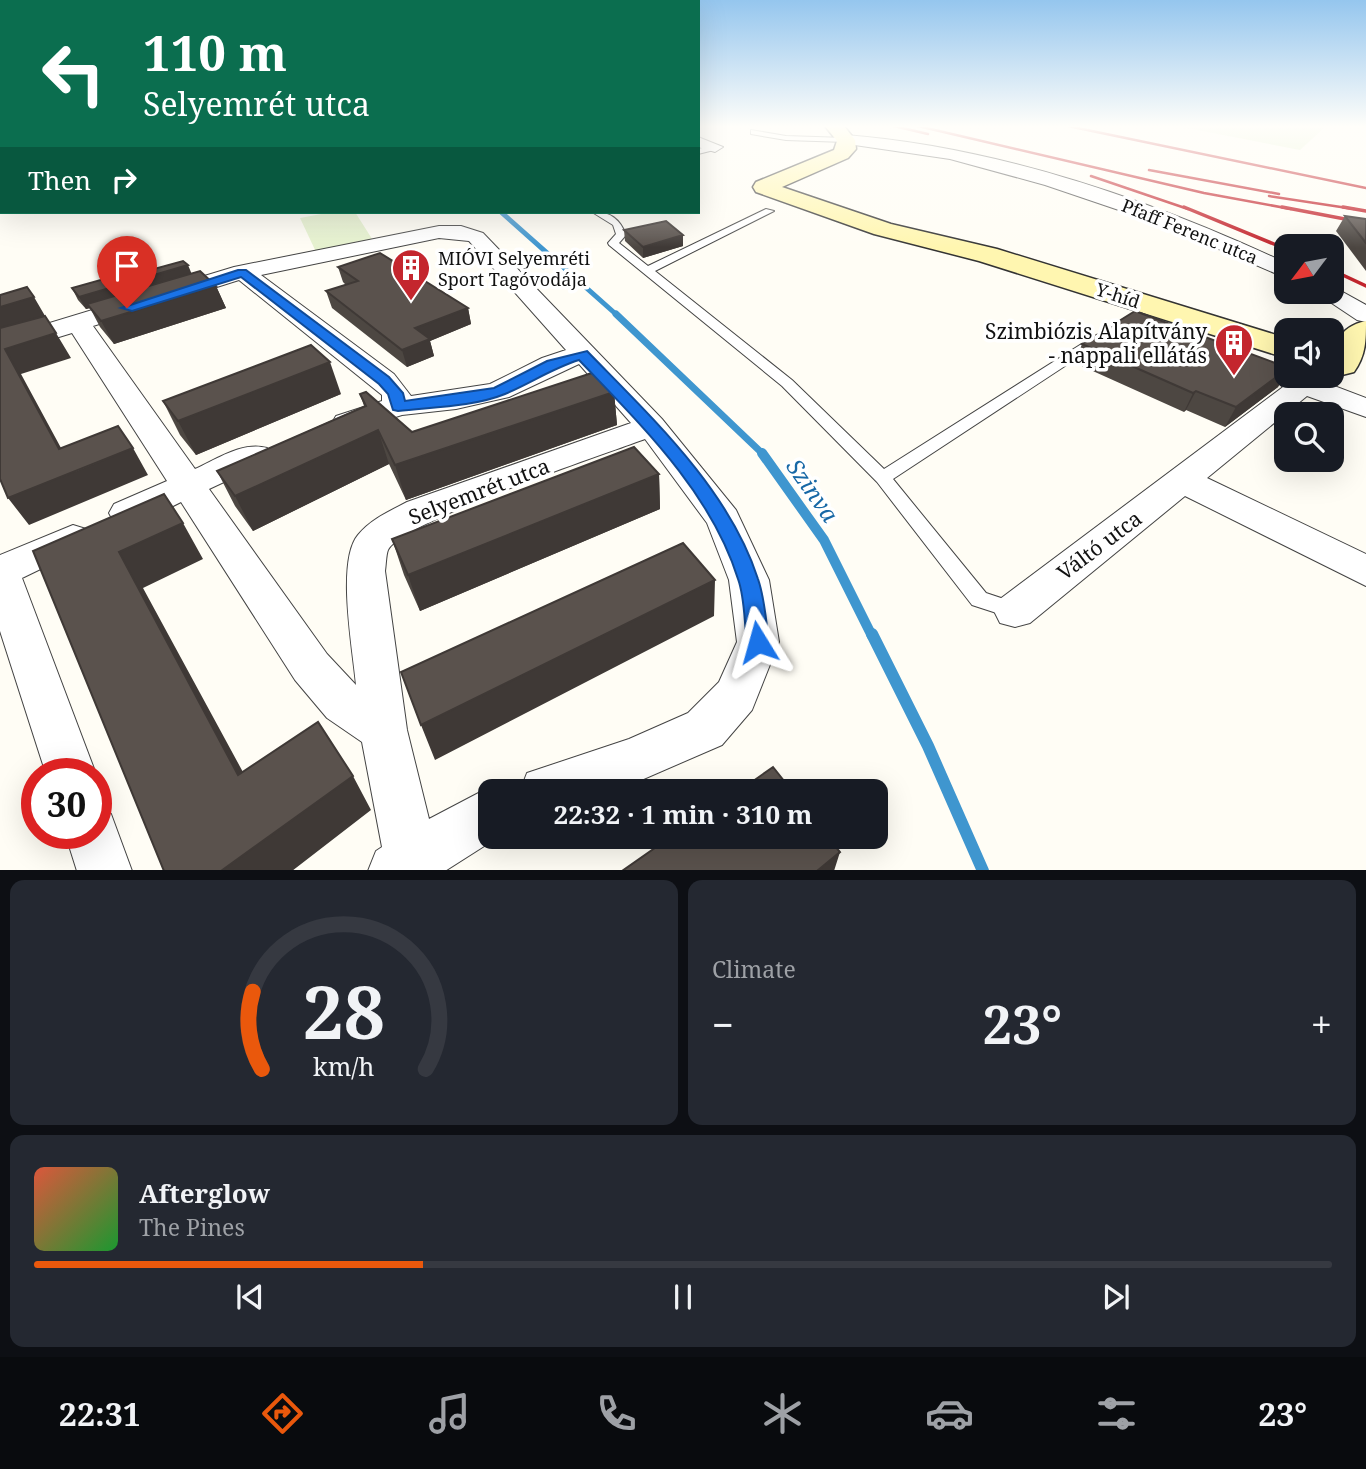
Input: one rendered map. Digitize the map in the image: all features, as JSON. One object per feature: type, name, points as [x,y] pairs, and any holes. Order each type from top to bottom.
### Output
[{"type":"street","points":[[815,167],[764,187],[788,198],[883,229],[988,255]]},
{"type":"street","name":"Pfaff Ferenc utca","points":[[1000,167],[1156,215],[1274,266]]},
{"type":"street","points":[[808,170],[800,178],[808,188],[906,221],[988,255]]},
{"type":"street","points":[[0,347],[242,272],[439,232],[461,232],[476,237],[651,426],[723,519],[749,580],[758,642],[736,696],[705,729],[634,761],[581,779]]},
{"type":"street","name":"Y-híd","points":[[988,255],[1274,344]]},
{"type":"street","points":[[242,272],[384,380],[396,393],[398,406]]},
{"type":"street","points":[[1344,302],[1366,315]]},
{"type":"street","points":[[78,323],[311,667],[343,703],[383,730]]},
{"type":"street","points":[[1119,326],[1274,374]]},
{"type":"street","points":[[1347,367],[1353,340],[1366,330]]},
{"type":"street","points":[[323,430],[398,406],[456,400],[499,391],[552,364],[582,354]]},
{"type":"street","name":"Váltó utca","points":[[1015,611],[1299,388]]},
{"type":"street","points":[[1311,388],[1366,408]]},
{"type":"street","name":"Selyemrét utca","points":[[478,820],[403,865],[383,730],[366,571],[370,545],[386,529],[421,511],[651,426]]},
{"type":"street","points":[[65,758],[2,581],[189,484],[286,442]]},
{"type":"street","points":[[1184,481],[1366,571]]},
{"type":"street","points":[[98,849],[106,870]]},
{"type":"lane","points":[[649,270],[769,211]]},
{"type":"lane","points":[[601,214],[617,223],[621,235],[613,243],[787,383],[883,478],[979,599],[1015,611]]},
{"type":"lane","points":[[883,478],[1119,326]]},
{"type":"green space","points":[[321,214],[356,214],[374,242],[317,254],[300,218]]},
{"type":"building","points":[[1345,216],[1366,219],[1366,243]]},
{"type":"building","points":[[666,221],[683,235],[643,247],[624,230]]},
{"type":"building","points":[[380,253],[468,308],[415,328],[430,339],[402,350],[326,291],[358,281],[338,267]]},
{"type":"building","points":[[183,261],[188,265],[79,297],[72,288],[111,277],[114,280]]},
{"type":"building","points":[[200,271],[216,286],[101,321],[87,304]]},
{"type":"building","points":[[27,287],[34,297],[0,307],[0,295]]},
{"type":"building","points":[[1135,311],[1274,363],[1274,379],[1236,407],[1196,391],[1193,393],[1082,344]]},
{"type":"building","points":[[45,316],[56,333],[5,349],[59,449],[118,426],[133,448],[8,498],[0,479],[0,328]]},
{"type":"building","points":[[311,345],[330,362],[178,421],[163,401]]},
{"type":"building","points":[[595,372],[614,392],[395,465],[378,430],[235,496],[217,471],[366,406],[360,394],[366,392],[412,432]]},
{"type":"building","points":[[634,447],[659,474],[408,575],[392,539]]},
{"type":"building","points":[[164,494],[183,523],[119,552],[238,775],[318,722],[353,776],[222,870],[164,870],[33,551]]},
{"type":"building","points":[[683,543],[715,580],[421,725],[401,672]]},
{"type":"building","points":[[773,767],[782,779],[756,779]]},
{"type":"building","points":[[653,849],[838,849],[840,852],[818,870],[623,870]]},
{"type":"waterway","name":"Szinva","points":[[503,214],[618,316]]},
{"type":"waterway","name":"Szinva","points":[[616,314],[762,453]]},
{"type":"waterway","name":"Szinva","points":[[762,453],[824,540],[872,636]]},
{"type":"waterway","name":"Szinva","points":[[872,634],[928,746],[983,870]]},
{"type":"railway","points":[[1091,167],[1204,193],[1291,209]]},
{"type":"railway","points":[[1263,167],[1366,188]]},
{"type":"railway","points":[[1149,170],[1279,194]]},
{"type":"railway","points":[[1091,176],[1188,209]]},
{"type":"railway","points":[[1269,196],[1354,209]]},
{"type":"railway","points":[[1184,207],[1274,244]]},
{"type":"railway","points":[[1282,207],[1366,223]]},
{"type":"railway","points":[[1343,207],[1366,211]]},
{"type":"railway","points":[[1344,276],[1366,286]]},
{"type":"place","name":"MIÓVI Selyemréti Sport Tagóvodája","points":[[411,302]]},
{"type":"place","name":"Szimbiózis Alapítvány - nappali ellátás","points":[[1234,377]]},
{"type":"route","points":[[127,308],[242,272],[384,380],[396,393],[398,406],[456,400],[499,391],[552,364],[582,354],[651,426],[723,519],[749,580],[758,642]]}]
